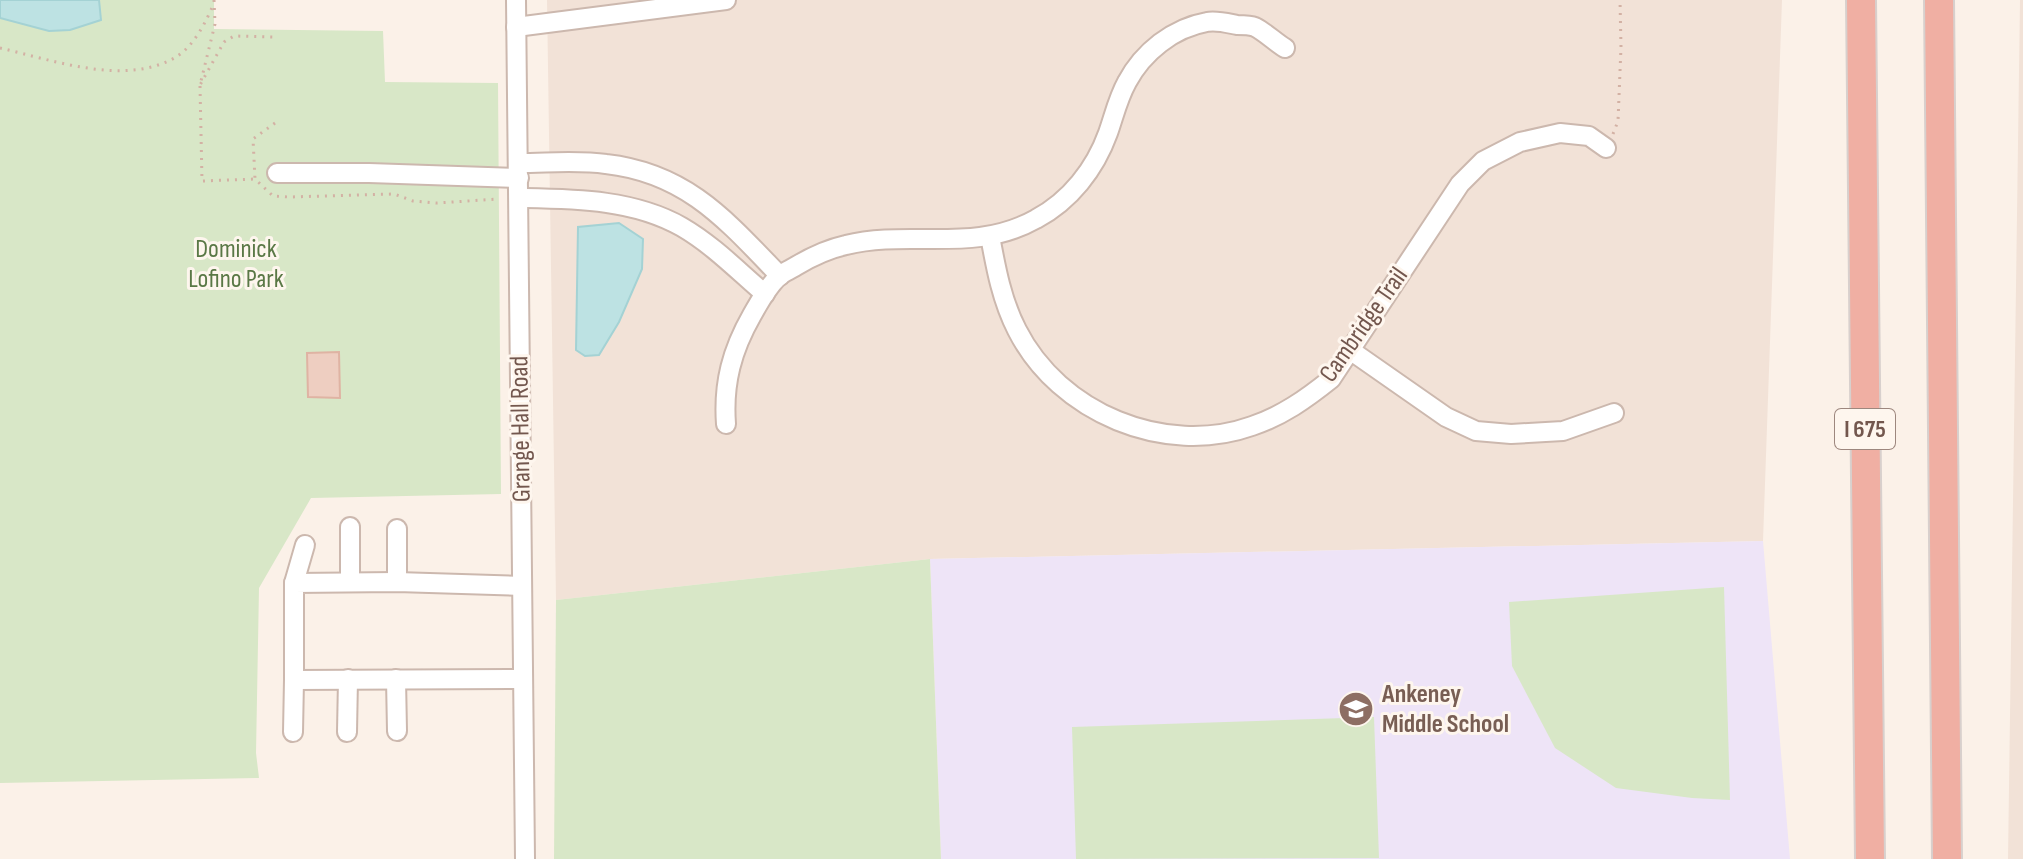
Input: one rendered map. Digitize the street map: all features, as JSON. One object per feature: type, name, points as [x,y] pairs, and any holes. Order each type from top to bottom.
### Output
[{"type":"highway","name":"I 675","points":[[1861,0],[1870,859]]},
{"type":"highway","points":[[1939,0],[1947,859]]},
{"type":"street","name":"Grange Hall Road","points":[[516,0],[525,859]]},
{"type":"street","points":[[516,27],[726,0]]},
{"type":"street","points":[[726,424],[726,388],[733,352],[765,294],[780,276],[807,259],[847,244],[874,240],[978,238],[1013,230],[1037,219],[1059,204],[1090,169],[1101,150],[1127,81],[1149,52],[1191,26],[1210,21],[1254,27],[1285,48]]},
{"type":"street","name":"Cambridge Trail","points":[[990,236],[1005,303],[1018,332],[1041,366],[1074,397],[1100,413],[1159,433],[1190,436],[1221,433],[1251,427],[1280,415],[1307,399],[1331,379],[1460,184],[1483,161],[1520,142],[1560,133],[1589,136],[1606,148]]},
{"type":"street","points":[[277,173],[519,170],[607,164],[634,168],[662,177],[712,208],[780,276]]},
{"type":"street","points":[[519,198],[580,200],[647,211],[682,227],[715,250],[765,294]]},
{"type":"street","points":[[1350,350],[1446,417],[1476,431],[1511,434],[1563,431],[1614,413]]},
{"type":"street","points":[[350,527],[350,582]]},
{"type":"street","points":[[397,529],[397,582]]},
{"type":"street","points":[[293,732],[294,583],[305,545]]},
{"type":"street","points":[[294,583],[522,586]]},
{"type":"street","points":[[347,732],[348,679]]},
{"type":"street","points":[[396,679],[397,731]]},
{"type":"street","points":[[294,680],[523,679]]},
{"type":"path","points":[[1606,148],[1618,121],[1620,0]]},
{"type":"path","points":[[0,48],[104,72],[151,68],[178,57],[203,29],[214,1]]},
{"type":"path","points":[[214,1],[215,24],[200,85],[202,181],[255,179]]},
{"type":"path","points":[[200,85],[224,42],[234,36],[273,37]]},
{"type":"shaded area","points":[[547,0],[1782,0],[1763,541],[930,559],[556,600]]},
{"type":"shaded area","points":[[2020,0],[2023,0],[2023,859],[2008,859]]},
{"type":"shaded area","name":"Ankeney Middle School","points":[[1763,541],[1790,859],[941,859],[930,559]]},
{"type":"green space","name":"Dominick Lofino Park","points":[[0,0],[214,0],[214,29],[383,31],[385,82],[498,83],[501,494],[311,498],[259,588],[256,753],[259,778],[0,783]]},
{"type":"green space","points":[[930,559],[941,859],[554,859],[556,600]]},
{"type":"green space","points":[[1724,587],[1730,800],[1616,788],[1555,748],[1512,666],[1509,602]]},
{"type":"green space","points":[[1374,717],[1379,858],[1076,859],[1072,727]]},
{"type":"water","points":[[0,0],[99,0],[101,20],[70,30],[49,31],[0,18]]},
{"type":"water","points":[[619,223],[643,239],[642,269],[619,322],[599,355],[585,356],[576,350],[578,227]]},
{"type":"building","points":[[339,352],[340,398],[308,397],[307,353]]},
{"type":"place","name":"Ankeney Middle School","points":[[1356,709]]}]
